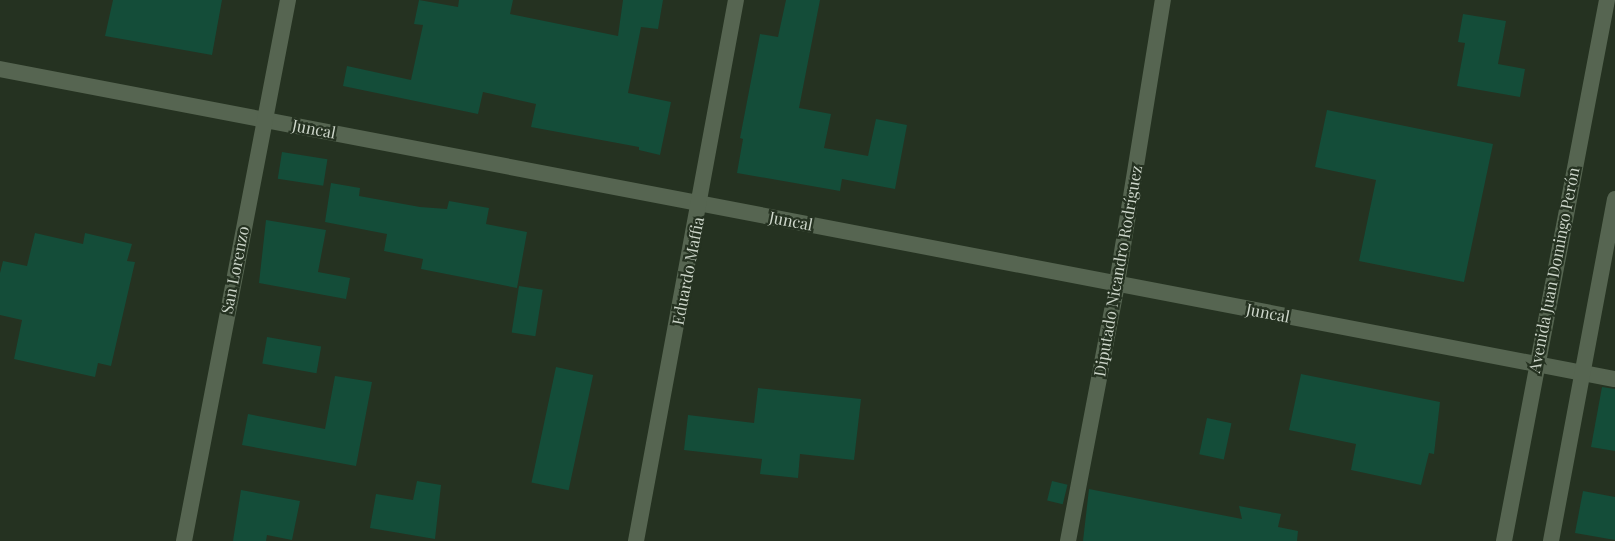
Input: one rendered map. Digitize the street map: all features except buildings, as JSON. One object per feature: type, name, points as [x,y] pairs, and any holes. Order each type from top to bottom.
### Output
[{"type":"street","name":"San Lorenzo","points":[[184,541],[288,0]]},
{"type":"street","name":"Eduardo Maffia","points":[[636,541],[736,0]]},
{"type":"street","name":"Diputado Nicandro Rodríguez","points":[[1068,541],[1117,283],[1163,0]]},
{"type":"street","name":"Avenida Juan Domingo Perón","points":[[1504,541],[1535,367],[1607,0]]},
{"type":"street","name":"Juncal","points":[[0,69],[1117,283],[1535,367],[1615,379]]},
{"type":"street","points":[[1551,541],[1615,200]]}]
